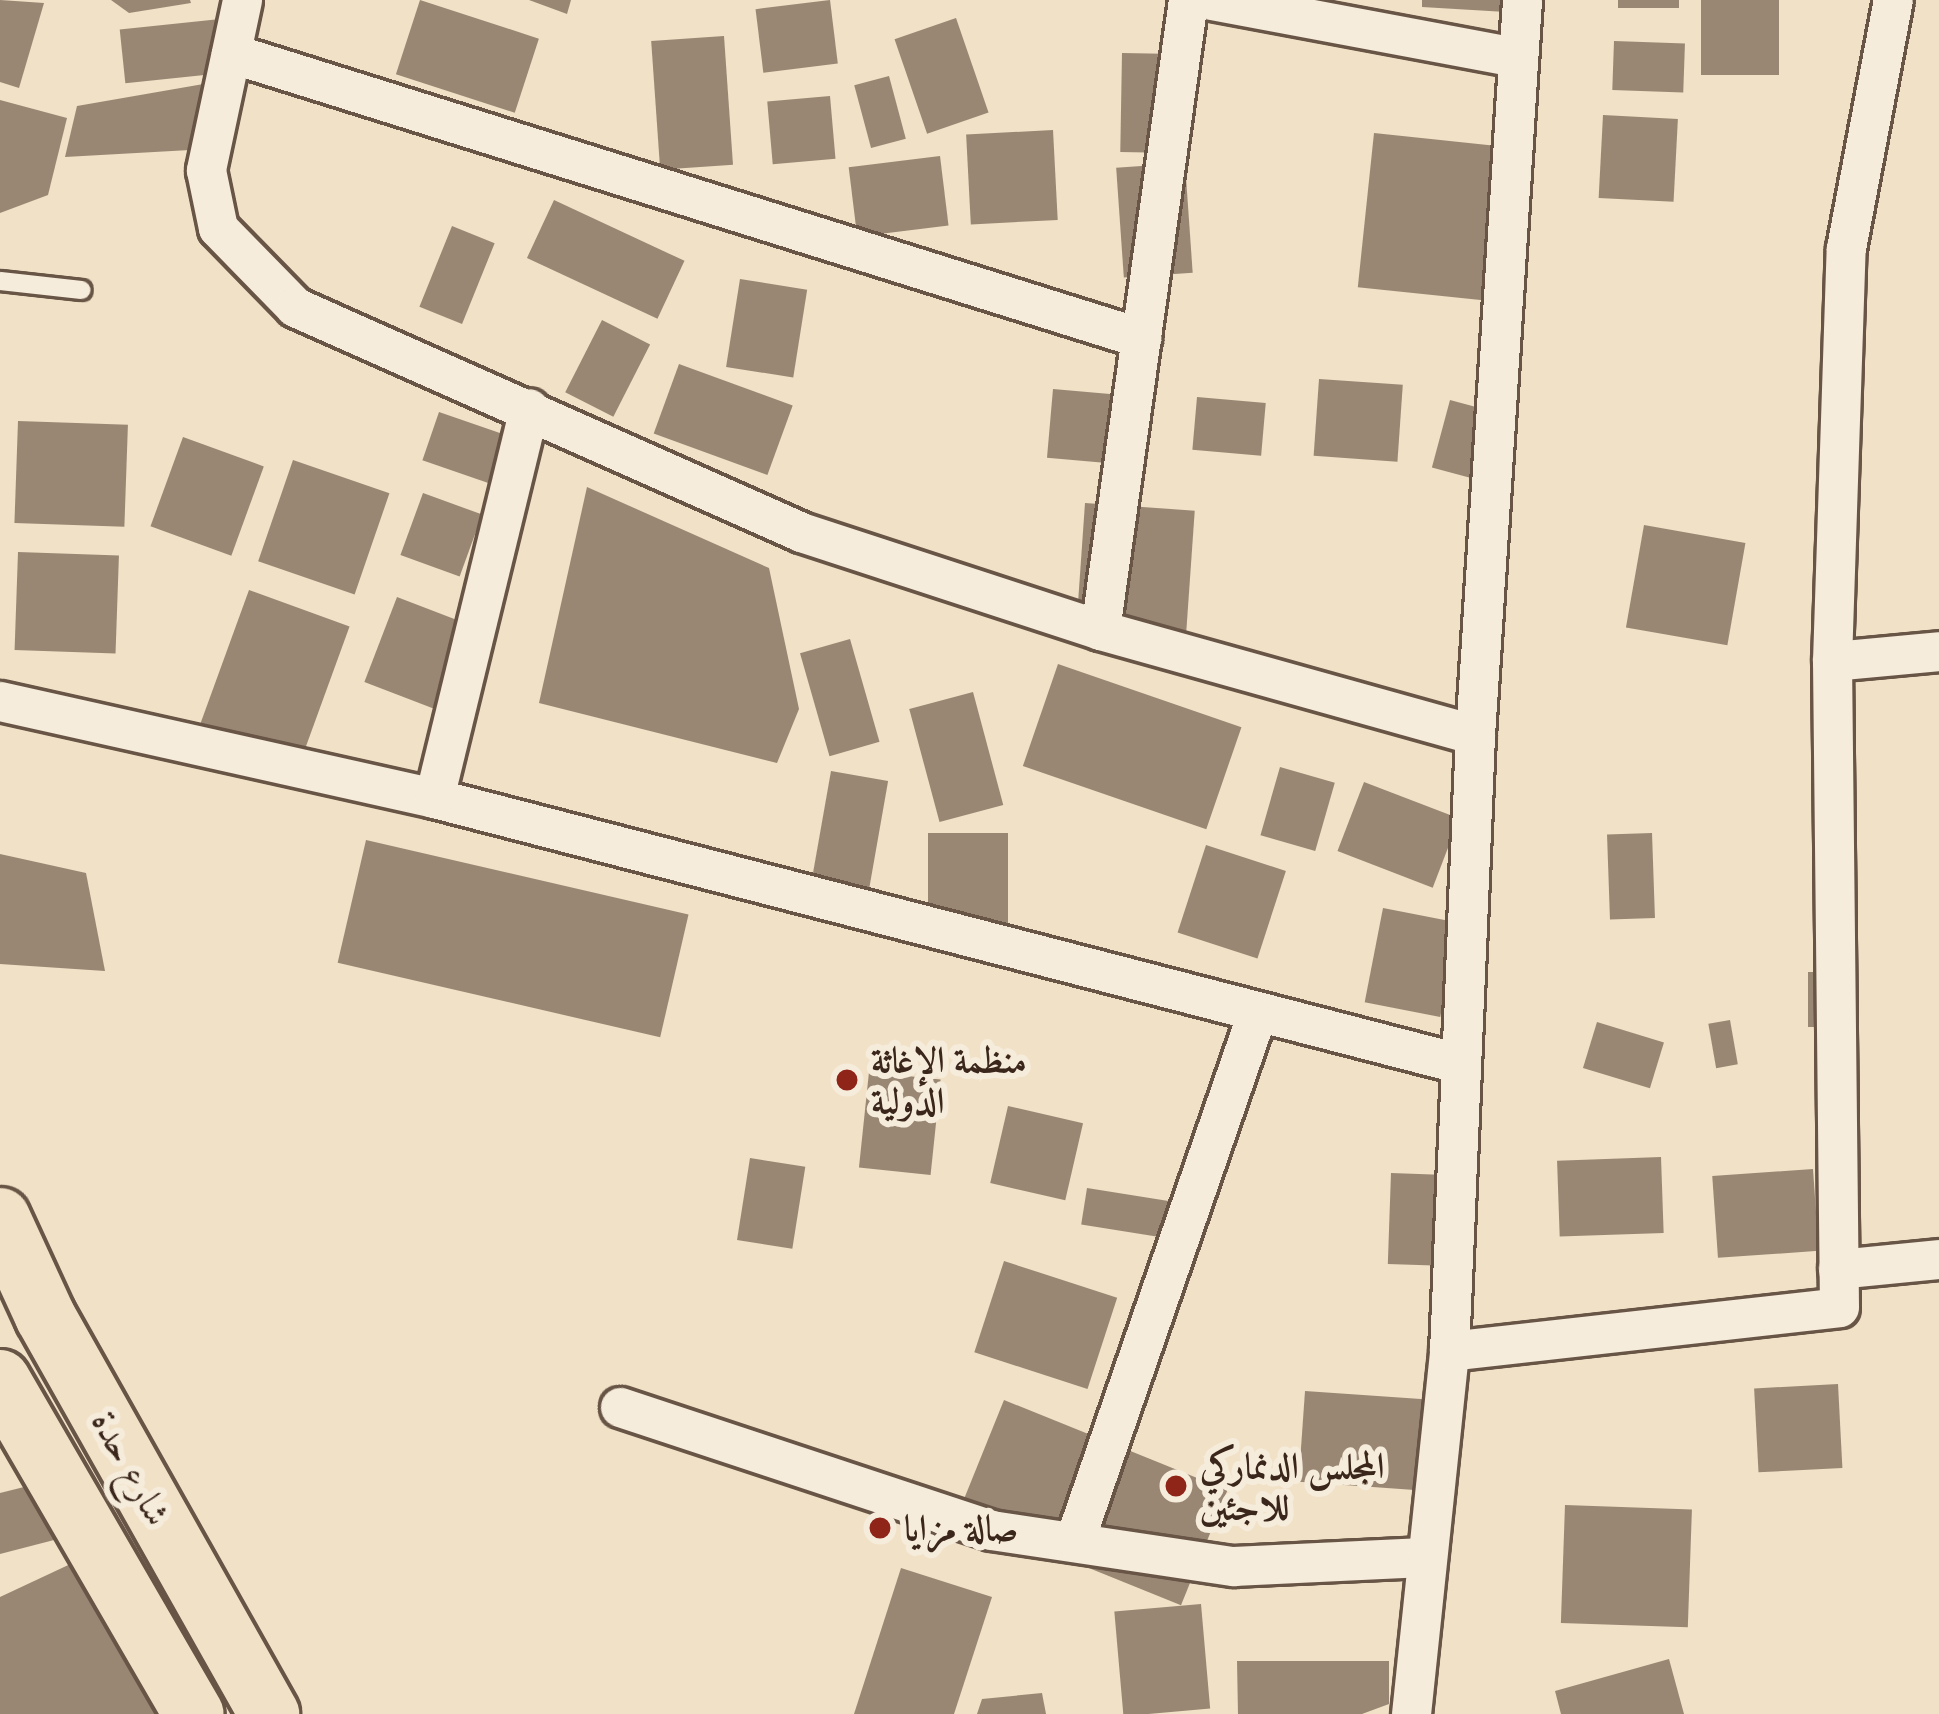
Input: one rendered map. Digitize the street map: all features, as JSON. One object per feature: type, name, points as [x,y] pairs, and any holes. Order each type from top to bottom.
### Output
[{"type":"main road","name":"شارع حدة","points":[[0,1218],[45,1316],[269,1714]]},
{"type":"main road","name":"شارع حدة","points":[[0,1380],[194,1714]]},
{"type":"street","points":[[242,0],[206,170],[218,228],[248,266],[295,307],[801,532],[1100,630],[1475,734]]},
{"type":"street","points":[[1100,630],[1188,0]]},
{"type":"street","points":[[1211,0],[1517,57]]},
{"type":"street","points":[[1412,1714],[1424,1557],[1450,1351],[1458,1063],[1475,734],[1522,0]]},
{"type":"street","points":[[1450,1351],[1839,1307],[1832,661],[1846,248],[1892,0]]},
{"type":"street","points":[[231,53],[1141,338]]},
{"type":"street","points":[[434,798],[529,408]]},
{"type":"street","points":[[1832,661],[1939,651]]},
{"type":"street","points":[[0,701],[434,798],[1256,1016],[1458,1063]]},
{"type":"street","points":[[1075,1539],[1256,1016]]},
{"type":"street","points":[[1838,1269],[1939,1259]]},
{"type":"street","points":[[620,1407],[991,1530],[1232,1566],[1424,1557]]},
{"type":"lane","points":[[0,280],[82,290]]},
{"type":"building","points":[[0,0],[44,3],[19,88],[0,82]]},
{"type":"building","points":[[111,0],[190,0],[191,3],[129,13]]},
{"type":"building","points":[[420,0],[539,39],[515,113],[396,74]]},
{"type":"building","points":[[529,0],[571,0],[567,14]]},
{"type":"building","points":[[830,0],[838,64],[763,73],[756,9]]},
{"type":"building","points":[[1422,0],[1507,0],[1506,12],[1422,7]]},
{"type":"building","points":[[1618,0],[1679,0],[1679,8],[1618,8]]},
{"type":"building","points":[[1701,0],[1779,0],[1779,75],[1701,75]]},
{"type":"building","points":[[249,16],[255,70],[125,83],[120,30]]},
{"type":"building","points":[[956,18],[989,113],[927,134],[895,39]]},
{"type":"building","points":[[724,36],[733,165],[660,170],[651,41]]},
{"type":"building","points":[[1614,41],[1685,43],[1683,92],[1612,90]]},
{"type":"building","points":[[1122,53],[1191,54],[1189,153],[1120,152]]},
{"type":"building","points":[[889,76],[906,139],[871,148],[854,85]]},
{"type":"building","points":[[215,82],[190,150],[65,157],[77,106]]},
{"type":"building","points":[[830,96],[835,159],[773,164],[767,101]]},
{"type":"building","points":[[0,100],[67,118],[48,195],[0,213]]},
{"type":"building","points":[[1603,115],[1678,119],[1674,202],[1599,198]]},
{"type":"building","points":[[1053,130],[1058,220],[971,224],[966,135]]},
{"type":"building","points":[[1374,133],[1523,149],[1507,303],[1358,287]]},
{"type":"building","points":[[940,156],[949,225],[857,237],[849,167]]},
{"type":"building","points":[[1185,163],[1193,273],[1124,278],[1116,168]]},
{"type":"building","points":[[554,200],[685,261],[657,319],[527,258]]},
{"type":"building","points":[[452,226],[495,243],[462,324],[419,307]]},
{"type":"building","points":[[740,279],[807,290],[793,378],[726,367]]},
{"type":"building","points":[[602,320],[650,345],[613,417],[565,392]]},
{"type":"building","points":[[679,364],[793,405],[767,475],[654,434]]},
{"type":"building","points":[[1319,379],[1403,385],[1397,462],[1314,456]]},
{"type":"building","points":[[1053,389],[1153,398],[1147,466],[1047,458]]},
{"type":"building","points":[[1197,397],[1266,403],[1261,456],[1192,450]]},
{"type":"building","points":[[1450,400],[1501,414],[1483,481],[1432,468]]},
{"type":"building","points":[[439,412],[531,444],[514,492],[422,460]]},
{"type":"building","points":[[18,421],[128,425],[124,527],[14,523]]},
{"type":"building","points":[[183,437],[264,466],[231,556],[151,526]]},
{"type":"building","points":[[293,460],[389,493],[355,594],[258,561]]},
{"type":"building","points":[[587,487],[769,568],[799,709],[777,763],[539,703]]},
{"type":"building","points":[[423,493],[482,515],[460,577],[400,555]]},
{"type":"building","points":[[1085,503],[1195,511],[1186,637],[1076,630]]},
{"type":"building","points":[[1644,525],[1745,543],[1727,645],[1626,627]]},
{"type":"building","points":[[18,552],[119,556],[116,653],[15,650]]},
{"type":"building","points":[[249,590],[350,627],[301,761],[200,724]]},
{"type":"building","points":[[397,597],[488,632],[455,717],[364,682]]},
{"type":"building","points":[[850,639],[879,742],[830,756],[800,653]]},
{"type":"building","points":[[1058,664],[1241,727],[1206,829],[1023,766]]},
{"type":"building","points":[[973,692],[1003,805],[940,822],[909,709]]},
{"type":"building","points":[[1280,767],[1335,783],[1315,851],[1260,835]]},
{"type":"building","points":[[831,771],[888,781],[869,890],[812,880]]},
{"type":"building","points":[[1364,782],[1459,819],[1433,888],[1337,851]]},
{"type":"building","points":[[928,833],[1008,833],[1008,925],[928,925]]},
{"type":"building","points":[[1652,833],[1655,918],[1610,920],[1607,835]]},
{"type":"building","points":[[366,840],[689,914],[660,1037],[338,963]]},
{"type":"building","points":[[1206,845],[1286,871],[1257,958],[1178,932]]},
{"type":"building","points":[[0,854],[86,873],[105,971],[0,964]]},
{"type":"building","points":[[1383,908],[1459,923],[1440,1017],[1365,1002]]},
{"type":"building","points":[[1808,972],[1824,972],[1824,1027],[1808,1027]]},
{"type":"building","points":[[1730,1020],[1738,1064],[1716,1068],[1708,1024]]},
{"type":"building","points":[[1597,1022],[1664,1042],[1650,1088],[1583,1068]]},
{"type":"building","points":[[869,1072],[941,1080],[931,1175],[859,1167]]},
{"type":"building","points":[[1008,1106],[1083,1123],[1065,1200],[990,1183]]},
{"type":"building","points":[[1661,1157],[1664,1233],[1560,1237],[1557,1161]]},
{"type":"building","points":[[750,1158],[805,1167],[792,1249],[737,1240]]},
{"type":"building","points":[[1813,1169],[1819,1251],[1718,1258],[1712,1176]]},
{"type":"building","points":[[1391,1173],[1460,1175],[1457,1266],[1388,1264]]},
{"type":"building","points":[[1087,1188],[1178,1202],[1172,1239],[1081,1225]]},
{"type":"building","points":[[1004,1261],[1117,1298],[1088,1389],[974,1352]]},
{"type":"building","points":[[1838,1384],[1842,1468],[1759,1472],[1754,1388]]},
{"type":"building","points":[[1305,1391],[1432,1400],[1425,1491],[1299,1482]]},
{"type":"building","points":[[1004,1400],[1227,1490],[1181,1605],[958,1515]]},
{"type":"building","points":[[40,1483],[54,1540],[0,1554],[0,1493]]},
{"type":"building","points":[[1565,1505],[1692,1509],[1688,1627],[1561,1623]]},
{"type":"building","points":[[79,1560],[170,1714],[0,1714],[0,1597]]},
{"type":"building","points":[[901,1568],[992,1597],[954,1714],[854,1714]]},
{"type":"building","points":[[1201,1604],[1210,1709],[1123,1714],[1114,1612]]},
{"type":"building","points":[[1669,1659],[1684,1714],[1561,1714],[1555,1691]]},
{"type":"building","points":[[1237,1661],[1389,1661],[1389,1704],[1362,1714],[1238,1714]]},
{"type":"building","points":[[1042,1693],[1046,1714],[977,1714],[982,1699]]},
{"type":"place","name":"منظمة الإغاثة الدولية","points":[[847,1080]]},
{"type":"place","name":"المجلس الدنماركي للاجئين","points":[[1176,1486]]},
{"type":"place","name":"صالة مزايا","points":[[880,1528]]}]
